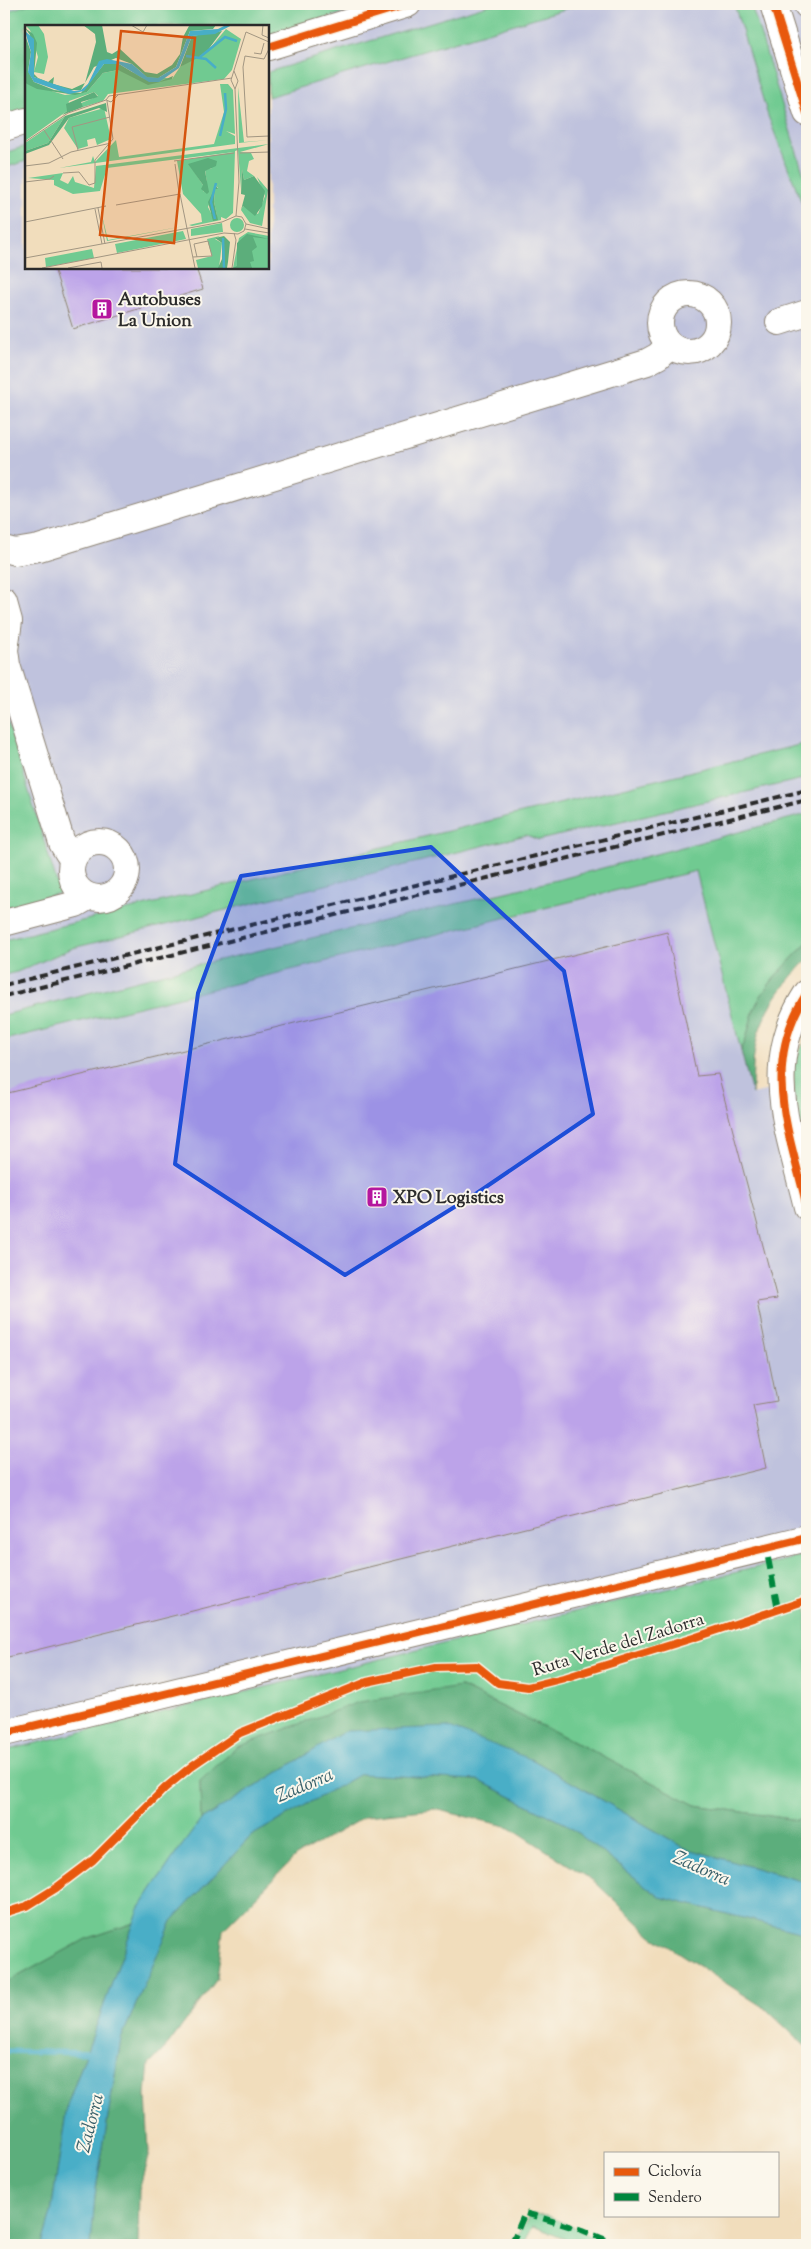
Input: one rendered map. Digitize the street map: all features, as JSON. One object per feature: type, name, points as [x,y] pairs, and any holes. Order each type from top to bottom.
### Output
[{"type":"street","points":[[269,47],[408,4]]},
{"type":"street","points":[[773,4],[807,113]]},
{"type":"street","points":[[4,128],[25,121]]},
{"type":"street","points":[[779,322],[807,313]]},
{"type":"street","points":[[4,549],[15,552],[40,548],[647,362],[658,356],[669,344]]},
{"type":"street","points":[[4,603],[9,622],[5,650],[7,665],[62,843],[73,856]]},
{"type":"street","points":[[92,842],[104,842],[115,846],[123,855],[127,866],[126,878],[121,889],[111,896],[100,899],[88,897],[78,890],[72,880],[70,868],[73,856],[81,847],[92,842]]},
{"type":"street","points":[[4,923],[76,904],[88,897]]},
{"type":"street","points":[[807,993],[799,1020],[784,1044],[780,1086],[785,1117],[807,1207]]},
{"type":"street","points":[[773,1546],[807,1519]]},
{"type":"street","points":[[4,1733],[807,1538]]},
{"type":"highlighted area","points":[[431,847],[564,971],[593,1114],[477,1193],[345,1275],[175,1164],[198,993],[241,876]]},
{"type":"shaded area","points":[[4,4],[807,4],[807,678],[804,690],[807,704],[807,743],[4,940],[4,908],[59,893],[4,710]]},
{"type":"shaded area","points":[[807,778],[807,814],[565,878],[181,969],[4,1015],[4,975],[17,972],[73,948],[526,835],[539,840]]},
{"type":"shaded area","name":"XPO Logistics","points":[[697,871],[752,1094],[792,1085],[807,1170],[807,1555],[4,1751],[4,1040]]},
{"type":"green space","points":[[29,4],[373,4],[269,36],[269,25],[25,25],[25,110],[4,117],[4,12]]},
{"type":"green space","points":[[491,4],[582,4],[269,97],[269,72]]},
{"type":"green space","points":[[734,4],[751,4],[807,185],[807,216],[768,116]]},
{"type":"green space","points":[[25,146],[25,161],[4,168],[4,153]]},
{"type":"green space","points":[[4,710],[60,893],[4,908]]},
{"type":"green space","points":[[807,743],[807,778],[539,840],[526,835],[73,948],[17,972],[4,975],[4,940]]},
{"type":"green space","points":[[807,814],[807,942],[774,979],[757,1003],[741,1051],[696,871],[4,1040],[4,1015],[181,969],[565,878]]},
{"type":"green space","points":[[807,942],[807,960],[790,978],[775,999],[763,1021],[754,1057],[752,1094],[741,1051],[755,1008],[768,986]]},
{"type":"green space","points":[[807,1039],[807,1170],[795,1108],[793,1060]]},
{"type":"green space","points":[[807,1555],[807,1816],[797,1820],[695,1805],[571,1740],[461,1687],[200,1781],[201,1820],[139,1909],[134,1923],[86,1939],[4,1984],[4,1751]]},
{"type":"green space","points":[[461,1687],[571,1740],[695,1805],[797,1820],[807,1816],[807,1880],[801,1881],[685,1848],[533,1760],[345,1731],[201,1820],[200,1781],[237,1747],[359,1702]]},
{"type":"green space","points":[[360,1774],[478,1780],[566,1824],[660,1897],[807,1934],[807,2046],[766,2009],[651,1935],[595,1882],[510,1827],[434,1809],[366,1816],[296,1856],[223,1930],[217,1979],[168,2045],[149,2065],[146,2094],[149,2153],[139,2190],[138,2245],[91,2245],[95,2195],[121,2039],[172,1921],[251,1836]]},
{"type":"green space","points":[[134,1923],[67,2106],[51,2213],[42,2245],[4,2245],[4,1984],[86,1939]]},
{"type":"green space","points":[[531,2214],[549,2215],[608,2245],[579,2245],[533,2226],[523,2245],[511,2245]]},
{"type":"water","name":"Zadorra","points":[[447,1727],[533,1760],[685,1848],[801,1881],[807,1880],[807,1934],[660,1897],[566,1824],[478,1780],[360,1774],[251,1836],[172,1921],[121,2039],[95,2195],[91,2245],[42,2245],[51,2213],[67,2106],[139,1909],[201,1820],[345,1731]]},
{"type":"building","name":"Autobuses La Union","points":[[54,269],[196,269],[203,289],[73,329]]},
{"type":"building","name":"XPO Logistics","points":[[667,932],[697,1076],[718,1074],[777,1299],[757,1302],[777,1401],[753,1405],[766,1468],[4,1658],[4,1094]]},
{"type":"waterway","points":[[4,2051],[94,2053]]},
{"type":"railway","points":[[4,985],[807,790]]},
{"type":"railway","points":[[4,996],[807,800]]},
{"type":"marked path","points":[[768,1558],[778,1609]]},
{"type":"marked path","points":[[511,2245],[525,2213],[582,2230],[618,2245]]},
{"type":"cycle path","points":[[269,47],[408,4]]},
{"type":"cycle path","points":[[773,4],[807,113]]},
{"type":"cycle path","points":[[807,993],[793,1020],[785,1046],[782,1072],[787,1125],[807,1207]]},
{"type":"cycle path","points":[[4,1733],[807,1538]]},
{"type":"cycle path","name":"Ruta Verde del Zadorra","points":[[4,1913],[27,1906],[56,1888],[93,1860],[165,1788],[193,1765],[240,1733],[367,1682],[436,1667],[477,1666],[498,1683],[528,1687],[564,1678],[693,1638],[807,1600]]},
{"type":"place","name":"Autobuses La Union","points":[[102,309]]},
{"type":"place","name":"XPO Logistics","points":[[377,1197]]}]
